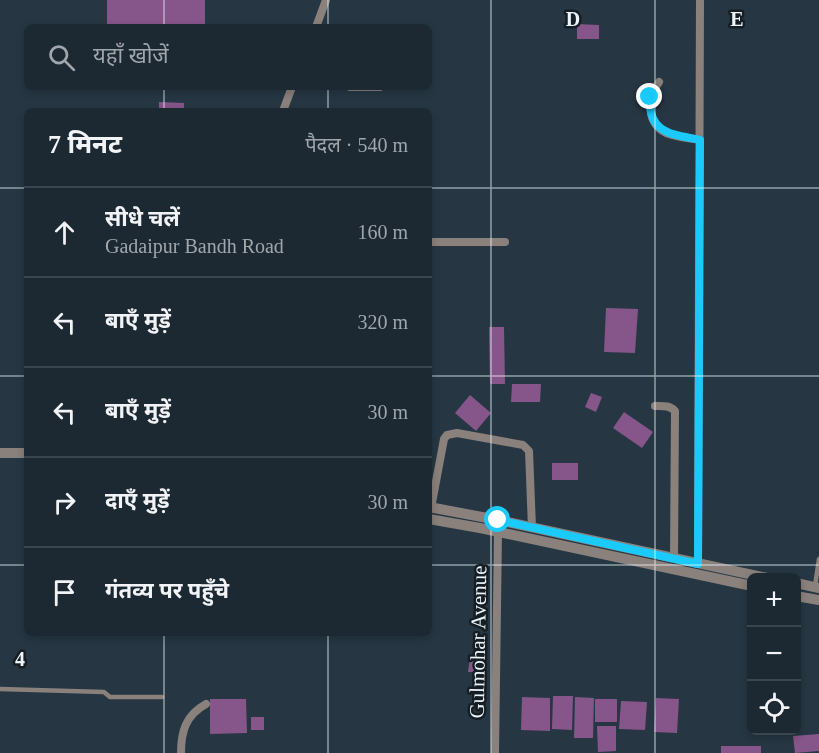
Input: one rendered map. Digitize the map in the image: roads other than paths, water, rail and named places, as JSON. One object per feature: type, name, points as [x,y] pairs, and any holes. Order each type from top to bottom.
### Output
[{"type":"street","points":[[317,24],[327,0]]},
{"type":"street","points":[[698,564],[700,0]]},
{"type":"street","points":[[659,82],[651,93],[650,102],[657,125],[670,134],[700,140]]},
{"type":"street","points":[[284,108],[291,90]]},
{"type":"street","points":[[432,242],[505,242]]},
{"type":"street","points":[[655,406],[671,407],[675,411],[674,558]]},
{"type":"street","points":[[432,501],[444,439],[447,435],[457,433],[523,445],[529,451],[532,528]]},
{"type":"street","points":[[0,453],[24,453]]},
{"type":"street","points":[[432,511],[532,528],[747,574]]},
{"type":"street","points":[[432,512],[498,532],[747,585]]},
{"type":"street","name":"Gulmohar Avenue","points":[[495,753],[498,532]]},
{"type":"street","points":[[801,584],[817,588]]},
{"type":"street","points":[[801,597],[819,600]]},
{"type":"street","points":[[181,753],[185,726],[196,709],[206,704]]},
{"type":"lane","points":[[817,588],[819,559]]},
{"type":"lane","points":[[0,689],[104,692],[110,697],[162,697]]}]
